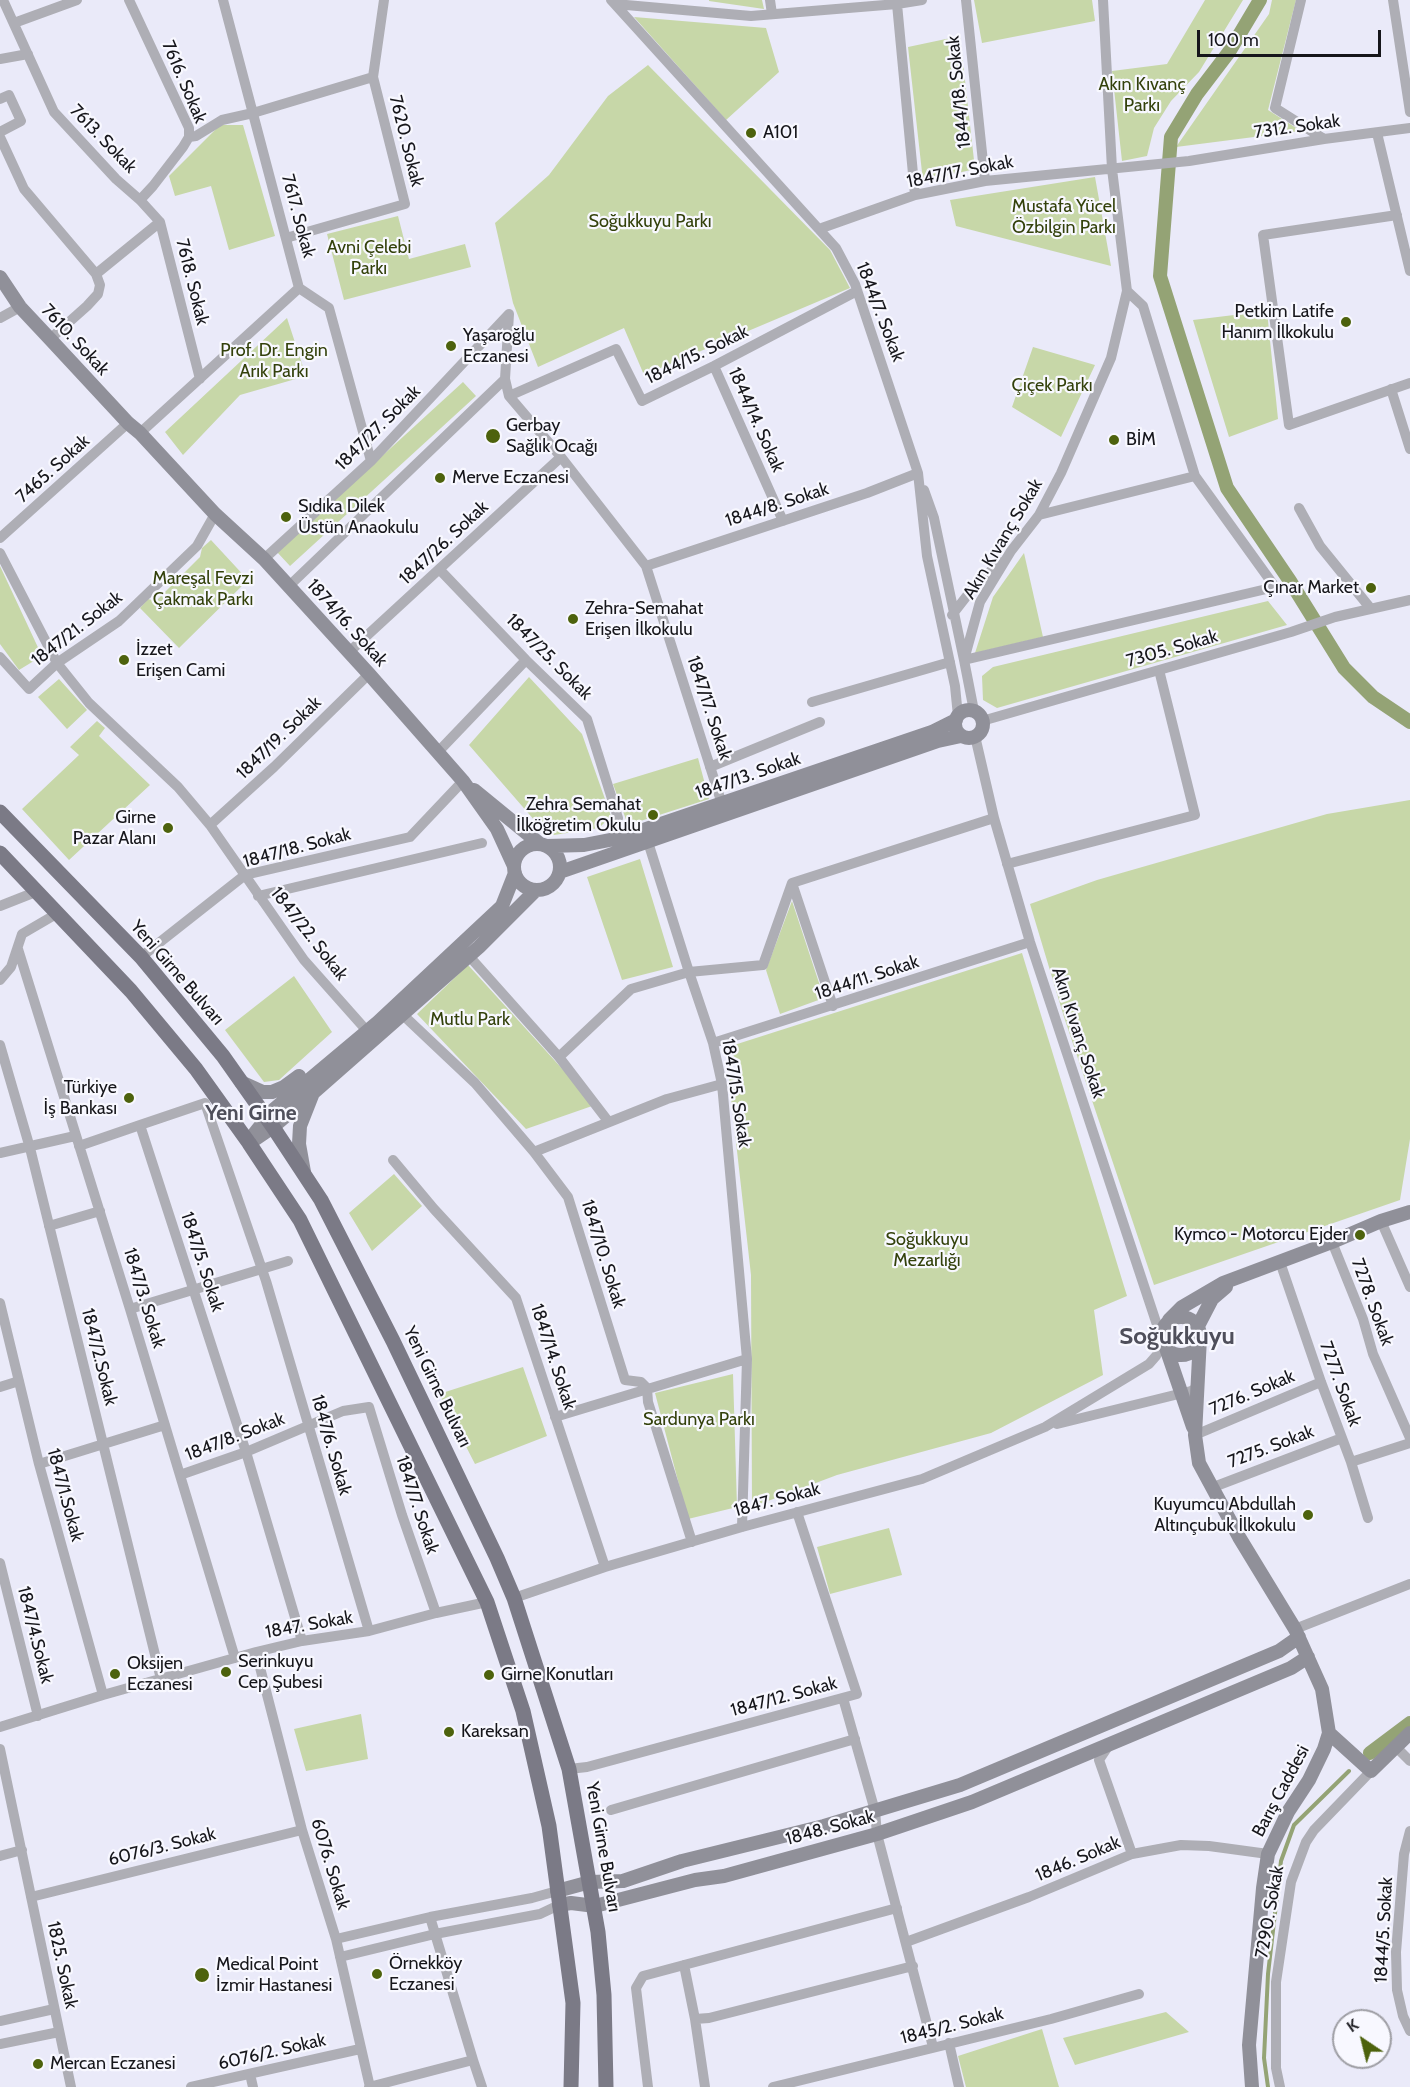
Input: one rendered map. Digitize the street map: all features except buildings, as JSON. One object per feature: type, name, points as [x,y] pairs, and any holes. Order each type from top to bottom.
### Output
[{"type":"main road","name":"7610. Sokak","points":[[0,276],[20,307],[128,423]]},
{"type":"main road","name":"1874/16. Sokak","points":[[128,423],[215,514],[264,559],[438,752],[463,781],[496,830],[515,870]]},
{"type":"main road","points":[[965,711],[978,716],[981,730],[968,736],[956,729],[957,718],[965,711]]},
{"type":"main road","name":"1847/13. Sokak","points":[[544,845],[584,845],[620,838],[932,732],[957,718]]},
{"type":"main road","name":"1847/13. Sokak","points":[[560,872],[927,745],[968,736]]},
{"type":"main road","points":[[270,1122],[313,1093],[469,956],[536,890],[551,885],[560,872],[558,857],[463,781]]},
{"type":"main road","name":"Yeni Girne Bulvarı","points":[[0,812],[141,957],[270,1122],[321,1200],[393,1341],[497,1558],[514,1598],[569,1769],[594,1906],[604,1995],[606,2087]]},
{"type":"main road","points":[[249,1143],[332,1059],[367,1030],[502,906],[519,852],[525,848],[544,845]]},
{"type":"main road","points":[[0,853],[131,991],[196,1070],[249,1143],[300,1220],[487,1602],[523,1711],[549,1826],[573,2003],[571,2087]]},
{"type":"main road","points":[[515,870],[523,885],[536,890]]},
{"type":"main road","points":[[241,1082],[263,1092],[272,1092],[284,1087],[317,1062],[332,1059]]},
{"type":"main road","points":[[305,1177],[299,1144],[300,1126],[313,1093]]},
{"type":"main road","points":[[1196,1435],[1163,1343],[1164,1325],[1182,1307],[1223,1282],[1404,1214]]},
{"type":"main road","points":[[1163,1343],[1176,1355],[1188,1354],[1198,1345],[1199,1332],[1212,1299],[1224,1288],[1254,1272]]},
{"type":"main road","points":[[1169,1320],[1181,1316],[1187,1317],[1199,1332],[1196,1435]]},
{"type":"main road","name":"Barış Caddesi","points":[[1196,1435],[1199,1463],[1211,1488],[1297,1633],[1308,1657],[1322,1689],[1329,1733],[1309,1780],[1288,1812],[1268,1854],[1250,2033],[1252,2087]]},
{"type":"main road","name":"1848. Sokak","points":[[558,1898],[590,1882],[623,1881],[682,1861],[824,1826],[960,1785],[1279,1651],[1297,1633]]},
{"type":"main road","name":"1848. Sokak","points":[[558,1898],[571,1903],[594,1906],[695,1880],[724,1876],[877,1834],[972,1802],[1291,1668],[1308,1657]]},
{"type":"main road","points":[[1329,1733],[1371,1771]]},
{"type":"main road","name":"7290. Sokak","points":[[1371,1771],[1410,1733]]},
{"type":"street","name":"7613. Sokak","points":[[3,0],[54,112],[116,179],[140,200]]},
{"type":"street","points":[[14,23],[77,0]]},
{"type":"street","name":"7616. Sokak","points":[[129,0],[189,128],[189,136],[153,186],[140,200]]},
{"type":"street","name":"7617. Sokak","points":[[223,0],[299,288]]},
{"type":"street","name":"7620. Sokak","points":[[286,238],[405,204],[373,77],[384,0]]},
{"type":"street","points":[[770,0],[772,14]]},
{"type":"street","points":[[613,2],[698,6],[751,16],[922,0]]},
{"type":"street","name":"1844/18. Sokak","points":[[966,0],[985,181]]},
{"type":"street","name":"Akın Kıvanç Sokak","points":[[978,716],[964,660],[980,603],[1011,551],[1039,515],[1060,473],[1112,358],[1127,291],[1112,169],[1103,0]]},
{"type":"street","points":[[1301,0],[1275,108],[1324,139]]},
{"type":"street","points":[[1393,0],[1410,112]]},
{"type":"street","name":"1844/7. Sokak","points":[[613,2],[836,248],[857,291],[918,473],[927,556],[955,686],[957,718]]},
{"type":"street","points":[[897,4],[915,195]]},
{"type":"street","points":[[0,59],[28,54]]},
{"type":"street","points":[[189,136],[196,136],[222,120],[373,77]]},
{"type":"street","points":[[0,99],[9,95],[21,121],[0,132]]},
{"type":"street","name":"7312. Sokak","points":[[1143,166],[1410,128]]},
{"type":"street","points":[[1377,133],[1410,271]]},
{"type":"street","points":[[0,137],[24,189],[96,274],[100,285],[98,294],[87,306],[50,339]]},
{"type":"street","name":"1847/17. Sokak","points":[[819,229],[915,195],[985,181],[1143,166]]},
{"type":"street","name":"7618. Sokak","points":[[140,200],[160,222],[200,379]]},
{"type":"street","points":[[1397,215],[1263,235],[1289,425],[1410,383]]},
{"type":"street","points":[[96,274],[160,222]]},
{"type":"street","points":[[140,433],[299,288],[329,308],[371,461]]},
{"type":"street","name":"1844/15. Sokak","points":[[509,396],[616,349],[642,401],[857,291]]},
{"type":"street","points":[[918,473],[934,518],[964,660],[1275,587],[1195,476],[1143,306],[1127,291]]},
{"type":"street","points":[[0,318],[20,307]]},
{"type":"street","name":"1847/17. Sokak","points":[[509,314],[505,379],[509,396],[561,457],[646,566],[722,804]]},
{"type":"street","name":"1847/27. Sokak","points":[[264,559],[371,461],[509,314]]},
{"type":"street","name":"1844/14. Sokak","points":[[714,366],[783,521]]},
{"type":"street","points":[[289,586],[505,379]]},
{"type":"street","points":[[1390,390],[1410,449]]},
{"type":"street","name":"7465. Sokak","points":[[0,538],[128,423]]},
{"type":"street","name":"1847/26. Sokak","points":[[348,652],[561,457]]},
{"type":"street","name":"1844/8. Sokak","points":[[646,566],[867,493],[918,473]]},
{"type":"street","points":[[1039,515],[1195,476]]},
{"type":"street","points":[[1299,508],[1320,546],[1371,609]]},
{"type":"street","name":"1847/21. Sokak","points":[[0,657],[29,689],[57,663],[127,613],[197,546],[215,514]]},
{"type":"street","points":[[944,627],[973,588],[1011,551]]},
{"type":"street","name":"1847/22. Sokak","points":[[0,554],[57,663],[89,703],[178,787],[210,825],[304,960],[367,1030]]},
{"type":"street","name":"1847/25. Sokak","points":[[440,570],[526,660],[587,719],[618,818]]},
{"type":"street","name":"7305. Sokak","points":[[978,716],[1159,670],[1335,618],[1410,600]]},
{"type":"street","points":[[438,752],[526,660]]},
{"type":"street","points":[[812,702],[950,662]]},
{"type":"street","points":[[1007,864],[1195,815],[1159,670]]},
{"type":"street","name":"1847/19. Sokak","points":[[210,825],[369,674]]},
{"type":"street","points":[[710,767],[820,722]]},
{"type":"street","name":"Akın Kıvanç Sokak","points":[[968,736],[1030,942],[1163,1343]]},
{"type":"street","name":"1847/18. Sokak","points":[[141,957],[245,875],[410,837],[463,781]]},
{"type":"street","points":[[792,883],[994,818]]},
{"type":"street","name":"1847/15. Sokak","points":[[648,842],[713,1043],[722,1084],[747,1359],[742,1527]]},
{"type":"street","name":"1847/18. Sokak","points":[[258,896],[483,843]]},
{"type":"street","points":[[559,1057],[631,989],[689,972],[763,965],[792,883]]},
{"type":"street","points":[[792,883],[833,1006]]},
{"type":"street","points":[[0,906],[38,891]]},
{"type":"street","points":[[0,980],[11,967],[21,934],[58,913]]},
{"type":"street","name":"1844/11. Sokak","points":[[713,1043],[1030,942]]},
{"type":"street","name":"1847/3. Sokak","points":[[18,949],[235,1658]]},
{"type":"street","points":[[469,956],[559,1057],[608,1121]]},
{"type":"street","name":"1847/10. Sokak","points":[[403,1015],[475,1083],[534,1152],[568,1197],[625,1380],[640,1382],[647,1388]]},
{"type":"street","name":"1847/2.Sokak","points":[[0,1045],[30,1148],[162,1678]]},
{"type":"street","points":[[534,1152],[608,1121],[722,1084]]},
{"type":"street","points":[[0,1154],[77,1141],[140,1125],[205,1103],[261,1268]]},
{"type":"street","name":"1847/5. Sokak","points":[[140,1125],[246,1452],[302,1641]]},
{"type":"street","name":"1847/14. Sokak","points":[[393,1161],[516,1298],[605,1567]]},
{"type":"street","points":[[48,1226],[100,1211]]},
{"type":"street","points":[[1381,1221],[1410,1287]]},
{"type":"street","name":"7278. Sokak","points":[[1332,1242],[1373,1354],[1410,1438]]},
{"type":"street","points":[[130,1309],[261,1268],[288,1262]]},
{"type":"street","name":"7277. Sokak","points":[[1280,1262],[1351,1462],[1368,1518]]},
{"type":"street","name":"1847/6. Sokak","points":[[261,1268],[369,1631]]},
{"type":"street","name":"1847/1.Sokak","points":[[0,1303],[39,1464],[103,1695]]},
{"type":"street","name":"1847. Sokak","points":[[514,1598],[605,1567],[742,1527],[922,1479],[1045,1426],[1149,1364],[1163,1343]]},
{"type":"street","points":[[555,1417],[747,1359]]},
{"type":"street","points":[[0,1386],[19,1381]]},
{"type":"street","name":"7276. Sokak","points":[[1196,1435],[1321,1382]]},
{"type":"street","name":"1847. Sokak","points":[[1045,1426],[1191,1391],[1198,1387]]},
{"type":"street","points":[[647,1388],[648,1402],[692,1542]]},
{"type":"street","name":"1847/8. Sokak","points":[[180,1475],[246,1452],[344,1411],[369,1407]]},
{"type":"street","name":"1847/7. Sokak","points":[[369,1407],[402,1515],[436,1613]]},
{"type":"street","points":[[39,1464],[165,1425]]},
{"type":"street","name":"7275. Sokak","points":[[1211,1488],[1342,1438]]},
{"type":"street","points":[[1351,1462],[1410,1443]]},
{"type":"street","name":"1847/12. Sokak","points":[[569,1769],[587,1767],[857,1694],[797,1512]]},
{"type":"street","name":"1847/4.Sokak","points":[[0,1563],[38,1716]]},
{"type":"street","points":[[1297,1633],[1410,1584]]},
{"type":"street","name":"1847. Sokak","points":[[0,1727],[256,1652],[302,1641],[369,1631],[487,1602]]},
{"type":"street","name":"6076. Sokak","points":[[256,1652],[302,1830],[336,1939],[369,2087]]},
{"type":"street","points":[[843,1698],[875,1811],[877,1834],[933,2047]]},
{"type":"street","points":[[611,1810],[855,1739]]},
{"type":"street","points":[[1109,1745],[1099,1760],[1132,1854]]},
{"type":"street","points":[[1395,1746],[1410,1761]]},
{"type":"street","name":"1825. Sokak","points":[[0,1749],[71,2087]]},
{"type":"street","name":"7290. Sokak","points":[[1280,2087],[1276,2068],[1276,1982],[1291,1882],[1306,1842],[1314,1830],[1371,1771]]},
{"type":"street","name":"6076/3. Sokak","points":[[31,1897],[302,1830]]},
{"type":"street","name":"1844/5. Sokak","points":[[1409,1837],[1396,1952],[1397,1990],[1403,2016],[1410,2031]]},
{"type":"street","name":"1846. Sokak","points":[[906,1942],[1029,1897],[1132,1854],[1181,1845],[1209,1845],[1268,1854]]},
{"type":"street","points":[[0,1856],[22,1850]]},
{"type":"street","name":"1848. Sokak","points":[[336,1939],[430,1917],[532,1898],[558,1898]]},
{"type":"street","name":"1848. Sokak","points":[[340,1957],[435,1934],[540,1914],[558,1898]]},
{"type":"street","points":[[648,2087],[636,1988],[643,1976],[897,1908]]},
{"type":"street","points":[[430,1917],[482,2087]]},
{"type":"street","points":[[684,1965],[705,2087]]},
{"type":"street","points":[[695,2019],[709,2018],[913,1966]]},
{"type":"street","name":"1845/2. Sokak","points":[[773,2087],[1051,2019],[1138,1994]]},
{"type":"street","points":[[0,2021],[54,2009]]},
{"type":"street","points":[[0,2044],[59,2032]]},
{"type":"street","points":[[949,2043],[959,2087]]},
{"type":"street","name":"6076/2. Sokak","points":[[191,2087],[360,2049]]},
{"type":"street","points":[[369,2087],[473,2060]]},
{"type":"street","points":[[250,2074],[253,2087]]},
{"type":"street","points":[[822,2075],[825,2087]]},
{"type":"green space","points":[[762,0],[764,9],[709,1]]},
{"type":"green space","points":[[974,0],[1092,0],[1095,21],[982,43]]},
{"type":"green space","name":"Akın Kıvanç Parkı","points":[[1205,0],[1243,0],[1199,72],[1171,101],[1154,128],[1147,156],[1122,161],[1112,71],[1167,64]]},
{"type":"green space","points":[[1272,0],[1296,0],[1268,110],[1301,131],[1176,147],[1269,14]]},
{"type":"green space","points":[[634,17],[766,28],[779,72],[726,120]]},
{"type":"green space","points":[[960,36],[975,169],[923,181],[908,47]]},
{"type":"green space","name":"Soğukkuyu Parkı","points":[[648,65],[830,250],[850,288],[644,375],[624,328],[538,367],[513,303],[495,223],[549,175],[608,96]]},
{"type":"green space","points":[[220,125],[243,125],[275,236],[229,250],[211,186],[175,196],[169,176]]},
{"type":"green space","name":"Mustafa Yücel Özbilgin Parkı","points":[[1095,177],[1111,266],[956,226],[950,200]]},
{"type":"green space","name":"Avni Çelebi Parkı","points":[[398,216],[409,259],[465,244],[471,267],[344,300],[327,234]]},
{"type":"green space","points":[[1267,311],[1278,419],[1229,437],[1193,320]]},
{"type":"green space","name":"Prof. Dr. Engin Arık Parkı","points":[[287,318],[306,376],[240,395],[183,455],[165,432]]},
{"type":"green space","name":"Çiçek Parkı","points":[[1033,347],[1095,365],[1061,437],[1012,407]]},
{"type":"green space","points":[[463,382],[476,396],[290,566],[277,552]]},
{"type":"green space","name":"Mareşal Fevzi Çakmak Parkı","points":[[211,540],[248,580],[179,648],[140,608],[148,599],[156,601],[200,557],[202,548]]},
{"type":"green space","points":[[1024,553],[1043,637],[975,653],[993,597]]},
{"type":"green space","points":[[0,566],[42,656],[19,670],[0,644]]},
{"type":"green space","points":[[1268,601],[1287,625],[997,708],[983,700],[982,676],[993,667]]},
{"type":"green space","points":[[529,677],[582,734],[611,816],[599,828],[554,835],[542,829],[469,745]]},
{"type":"green space","points":[[59,679],[87,710],[67,729],[38,697]]},
{"type":"green space","points":[[97,721],[105,728],[99,736],[150,785],[69,860],[22,809],[79,755],[70,747]]},
{"type":"green space","points":[[698,758],[709,799],[628,825],[613,784]]},
{"type":"green space","points":[[1410,800],[1410,1139],[1400,1200],[1154,1285],[1064,1017],[1030,904],[1097,880],[1327,814]]},
{"type":"green space","points":[[640,859],[673,967],[622,980],[587,877]]},
{"type":"green space","points":[[792,901],[824,998],[780,1014],[766,970]]},
{"type":"green space","name":"Soğukkuyu Mezarlığı","points":[[1022,953],[1127,1296],[1094,1310],[1103,1375],[991,1433],[837,1475],[752,1507],[751,1275],[729,1080],[737,1071],[731,1046]]},
{"type":"green space","name":"Mutlu Park","points":[[468,965],[595,1105],[526,1129],[417,1014]]},
{"type":"green space","points":[[294,976],[332,1032],[279,1080],[264,1082],[225,1030]]},
{"type":"green space","points":[[394,1174],[422,1206],[372,1251],[349,1213]]},
{"type":"green space","points":[[523,1367],[547,1436],[475,1464],[439,1394]]},
{"type":"green space","name":"Sardunya Parkı","points":[[733,1374],[737,1507],[688,1519],[655,1393]]},
{"type":"green space","points":[[889,1528],[902,1575],[830,1594],[817,1547]]},
{"type":"green space","points":[[361,1714],[368,1759],[306,1771],[294,1729]]},
{"type":"green space","points":[[1166,2012],[1189,2032],[1075,2065],[1063,2038]]},
{"type":"green space","points":[[1042,2029],[1059,2087],[966,2087],[958,2056]]},
{"type":"waterway","points":[[1260,0],[1229,52],[1197,94],[1171,137],[1160,276],[1227,488],[1290,581],[1344,668],[1373,697],[1410,722]]},
{"type":"waterway","points":[[1370,1753],[1410,1723]]},
{"type":"waterway","points":[[1268,2087],[1264,2058],[1268,1974],[1281,1861],[1294,1825],[1349,1771]]},
{"type":"place","name":"A101","points":[[751,133]]},
{"type":"place","name":"Petkim Latife Hanım İlkokulu","points":[[1346,322]]},
{"type":"place","name":"Yaşaroğlu Eczanesi","points":[[451,346]]},
{"type":"place","name":"Gerbay Sağlık Ocağı","points":[[493,436]]},
{"type":"place","name":"BİM","points":[[1114,440]]},
{"type":"place","name":"Merve Eczanesi","points":[[440,478]]},
{"type":"place","name":"Sıdıka Dilek Üstün Anaokulu","points":[[286,517]]},
{"type":"place","name":"Çınar Market","points":[[1371,588]]},
{"type":"place","name":"Zehra-Semahat Erişen İlkokulu","points":[[573,619]]},
{"type":"place","name":"İzzet Erişen Cami","points":[[124,660]]},
{"type":"place","name":"Zehra Semahat İlköğretim Okulu","points":[[653,815]]},
{"type":"place","name":"Girne Pazar Alanı","points":[[168,828]]},
{"type":"place","name":"Türkiye İş Bankası","points":[[129,1098]]},
{"type":"place","name":"Kymco - Motorcu Ejder","points":[[1360,1235]]},
{"type":"place","name":"Kuyumcu Abdullah Altınçubuk İlkokulu","points":[[1308,1515]]},
{"type":"place","name":"Serinkuyu Cep Şubesi","points":[[226,1672]]},
{"type":"place","name":"Oksijen Eczanesi","points":[[115,1674]]},
{"type":"place","name":"Girne Konutları","points":[[489,1675]]},
{"type":"place","name":"Kareksan","points":[[449,1732]]},
{"type":"place","name":"Örnekköy Eczanesi","points":[[377,1974]]},
{"type":"place","name":"Medical Point İzmir Hastanesi","points":[[202,1975]]},
{"type":"place","name":"Mercan Eczanesi","points":[[38,2064]]},
{"type":"district","name":"Yeni Girne","points":[[251,1114]]},
{"type":"district","name":"Soğukkuyu","points":[[1177,1337]]}]
